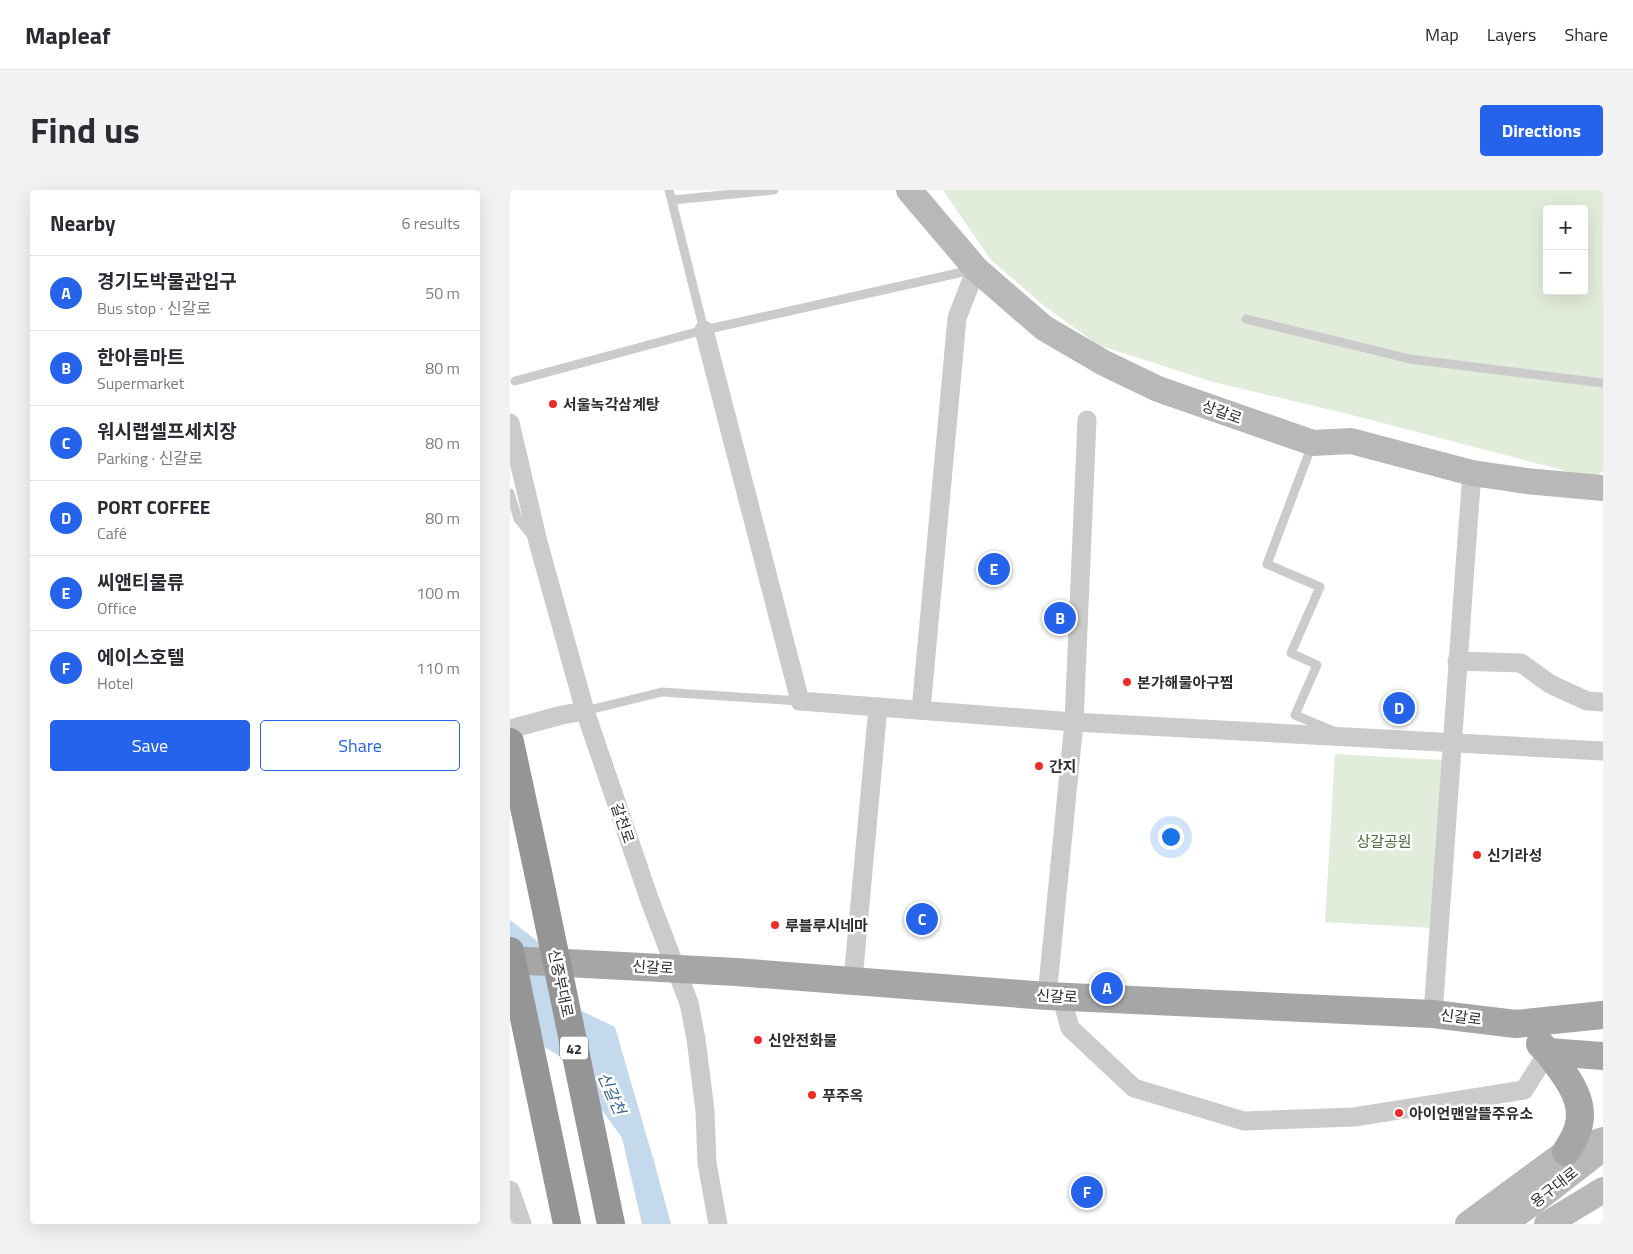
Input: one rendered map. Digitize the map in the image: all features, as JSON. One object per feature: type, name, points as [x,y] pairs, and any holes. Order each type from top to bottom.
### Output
[{"type":"highway","name":"신중부대로","points":[[510,742],[611,1224]]},
{"type":"highway","points":[[510,951],[567,1224]]},
{"type":"main road","name":"신갈로","points":[[510,960],[853,980],[1054,996],[1433,1014],[1516,1024],[1603,1015]]},
{"type":"main road","points":[[1516,1024],[1548,1052],[1572,1085],[1581,1110],[1578,1129],[1566,1152]]},
{"type":"main road","points":[[1548,1052],[1603,1056]]},
{"type":"street","name":"상갈로","points":[[909,190],[976,269],[1044,328],[1104,363],[1158,389],[1313,443],[1351,441],[1472,472],[1603,488]]},
{"type":"street","points":[[921,710],[957,318],[976,269]]},
{"type":"street","points":[[704,330],[800,701],[1074,722],[1603,751]]},
{"type":"street","points":[[1087,420],[1074,722],[1054,996],[1070,1028],[1134,1088],[1244,1121],[1354,1117],[1524,1090],[1548,1052]]},
{"type":"street","name":"갈천로","points":[[510,423],[538,542],[585,711],[650,901],[666,968],[688,1003],[696,1039],[705,1111],[707,1163],[718,1224]]},
{"type":"street","points":[[1433,1014],[1472,472]]},
{"type":"street","points":[[1457,661],[1521,663],[1550,684],[1587,701],[1603,702]]},
{"type":"street","points":[[853,980],[878,707]]},
{"type":"street","points":[[510,729],[585,711]]},
{"type":"street","points":[[1468,1224],[1566,1152],[1603,1140]]},
{"type":"street","name":"용구대로","points":[[1504,1224],[1603,1148]]},
{"type":"street","points":[[510,1190],[522,1224]]},
{"type":"street","name":"용구대로","points":[[1547,1224],[1603,1190]]},
{"type":"lane","points":[[669,190],[704,330]]},
{"type":"lane","points":[[672,200],[774,190]]},
{"type":"lane","points":[[515,381],[704,330],[976,269]]},
{"type":"lane","points":[[1246,319],[1410,359],[1603,382]]},
{"type":"lane","points":[[1313,443],[1267,564],[1320,587],[1291,653],[1317,665],[1295,715],[1348,737]]},
{"type":"lane","points":[[510,493],[518,519],[538,542]]},
{"type":"lane","points":[[585,711],[662,692],[800,701]]},
{"type":"green space","points":[[943,190],[1603,190],[1603,471],[1593,478],[1348,414],[1213,382],[1098,345],[1043,305],[990,259]]},
{"type":"green space","name":"상갈공원","points":[[1335,754],[1443,760],[1433,928],[1325,922]]},
{"type":"water","name":"신갈천","points":[[510,920],[545,947],[559,1000],[615,1027],[671,1224],[642,1224],[622,1138],[566,1060],[515,1029],[510,1015]]},
{"type":"place","name":"서울녹각삼계탕","points":[[553,404]]},
{"type":"place","name":"씨앤티물류","points":[[994,569]]},
{"type":"place","name":"한아름마트","points":[[1060,618]]},
{"type":"place","name":"본가해물아구찜","points":[[1127,682]]},
{"type":"place","name":"PORT COFFEE","points":[[1399,708]]},
{"type":"place","name":"간지","points":[[1039,766]]},
{"type":"place","name":"신기라성","points":[[1477,855]]},
{"type":"place","name":"워시랩셀프세치장","points":[[922,919]]},
{"type":"place","name":"루블루시네마","points":[[775,925]]},
{"type":"place","name":"경기도박물관입구","points":[[1107,988]]},
{"type":"place","name":"신안전화물","points":[[758,1040]]},
{"type":"place","name":"푸주옥","points":[[812,1095]]},
{"type":"place","name":"아이언맨알뜰주유소","points":[[1399,1113]]},
{"type":"place","name":"에이스호텔","points":[[1087,1192]]}]
